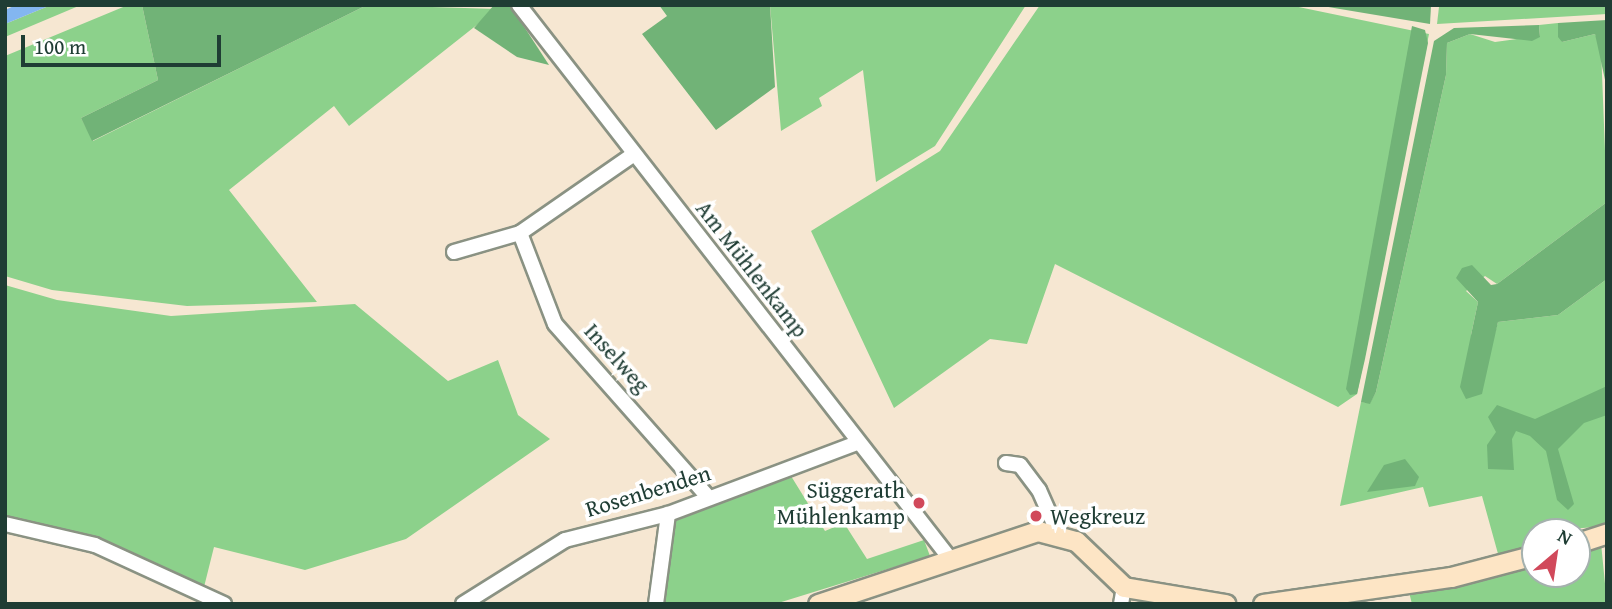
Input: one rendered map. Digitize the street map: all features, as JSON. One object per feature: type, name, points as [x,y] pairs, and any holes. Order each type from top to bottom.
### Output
[{"type":"main road","points":[[818,604],[1025,534],[1058,533],[1076,541],[1123,595],[1226,604]]},
{"type":"main road","points":[[1263,604],[1451,577],[1521,559]]},
{"type":"street","name":"Am Mühlenkamp","points":[[519,5],[857,443],[951,560]]},
{"type":"street","points":[[454,252],[520,233],[634,154]]},
{"type":"street","name":"Inselweg","points":[[520,233],[555,324],[709,498]]},
{"type":"street","name":"Rosenbenden","points":[[463,604],[565,540],[668,514],[857,443]]},
{"type":"street","points":[[1006,463],[1020,465],[1039,490],[1058,533]]},
{"type":"street","points":[[656,604],[668,514]]},
{"type":"street","points":[[5,524],[95,545],[224,604]]},
{"type":"green space","points":[[51,5],[81,5],[5,37],[5,24]]},
{"type":"green space","points":[[128,5],[142,5],[158,80],[81,118],[93,141],[367,5],[497,9],[349,126],[334,106],[229,190],[317,302],[187,306],[52,290],[5,276],[5,56]]},
{"type":"green space","points":[[142,5],[367,5],[92,141],[81,118],[158,80]]},
{"type":"green space","points":[[494,5],[510,5],[549,65],[517,57],[474,28]]},
{"type":"green space","points":[[659,5],[770,5],[775,87],[716,130],[642,34],[667,16]]},
{"type":"green space","points":[[770,5],[1026,5],[935,146],[876,182],[863,70],[819,98],[822,106],[781,131]]},
{"type":"green space","points":[[1040,5],[1289,5],[1429,34],[1357,394],[1338,407],[1055,264],[1027,344],[990,339],[894,408],[811,231],[940,151]]},
{"type":"green space","points":[[1317,5],[1431,6],[1430,24],[1340,9]]},
{"type":"green space","points":[[1607,5],[1607,14],[1437,24],[1439,7]]},
{"type":"green space","points":[[1607,20],[1607,89],[1595,34],[1562,42],[1558,37],[1558,23]]},
{"type":"green space","points":[[1558,23],[1562,42],[1595,34],[1601,48],[1607,202],[1497,284],[1485,276],[1466,291],[1478,302],[1471,335],[1491,347],[1498,322],[1558,315],[1607,279],[1607,526],[1591,527],[1591,518],[1521,518],[1521,554],[1500,561],[1482,496],[1429,507],[1423,487],[1340,506],[1361,402],[1370,403],[1376,392],[1446,75],[1447,43],[1470,34],[1495,42],[1540,36],[1539,25]]},
{"type":"green space","points":[[1539,25],[1540,37],[1532,41],[1470,34],[1447,43],[1446,75],[1376,392],[1370,404],[1361,402],[1434,41],[1454,28]]},
{"type":"green space","points":[[1412,26],[1425,30],[1428,43],[1365,359],[1357,394],[1350,395],[1346,389]]},
{"type":"green space","points":[[1607,202],[1607,279],[1558,315],[1498,322],[1482,394],[1466,399],[1460,387],[1478,302],[1456,278],[1462,268],[1472,265],[1491,285],[1497,284]]},
{"type":"green space","points":[[5,285],[57,300],[171,316],[355,304],[448,381],[498,360],[518,415],[550,439],[406,539],[305,570],[214,547],[204,587],[99,541],[5,519]]},
{"type":"green space","points":[[1607,386],[1607,415],[1584,423],[1558,449],[1574,504],[1568,510],[1557,500],[1546,451],[1530,436],[1516,431],[1512,439],[1514,470],[1488,469],[1487,445],[1496,432],[1488,417],[1497,405],[1535,419]]},
{"type":"green space","points":[[1405,459],[1419,477],[1415,486],[1367,492],[1384,465]]},
{"type":"green space","points":[[791,476],[825,531],[844,523],[867,559],[924,540],[930,556],[775,604],[663,604],[675,521]]},
{"type":"green space","points":[[1601,543],[1607,604],[1412,604],[1409,592],[1521,567],[1521,588],[1591,588],[1591,546]]},
{"type":"water","points":[[16,5],[51,5],[5,24],[5,10]]},
{"type":"place","name":"Süggerath Mühlenkamp","points":[[919,503]]},
{"type":"place","name":"Wegkreuz","points":[[1036,516]]}]
